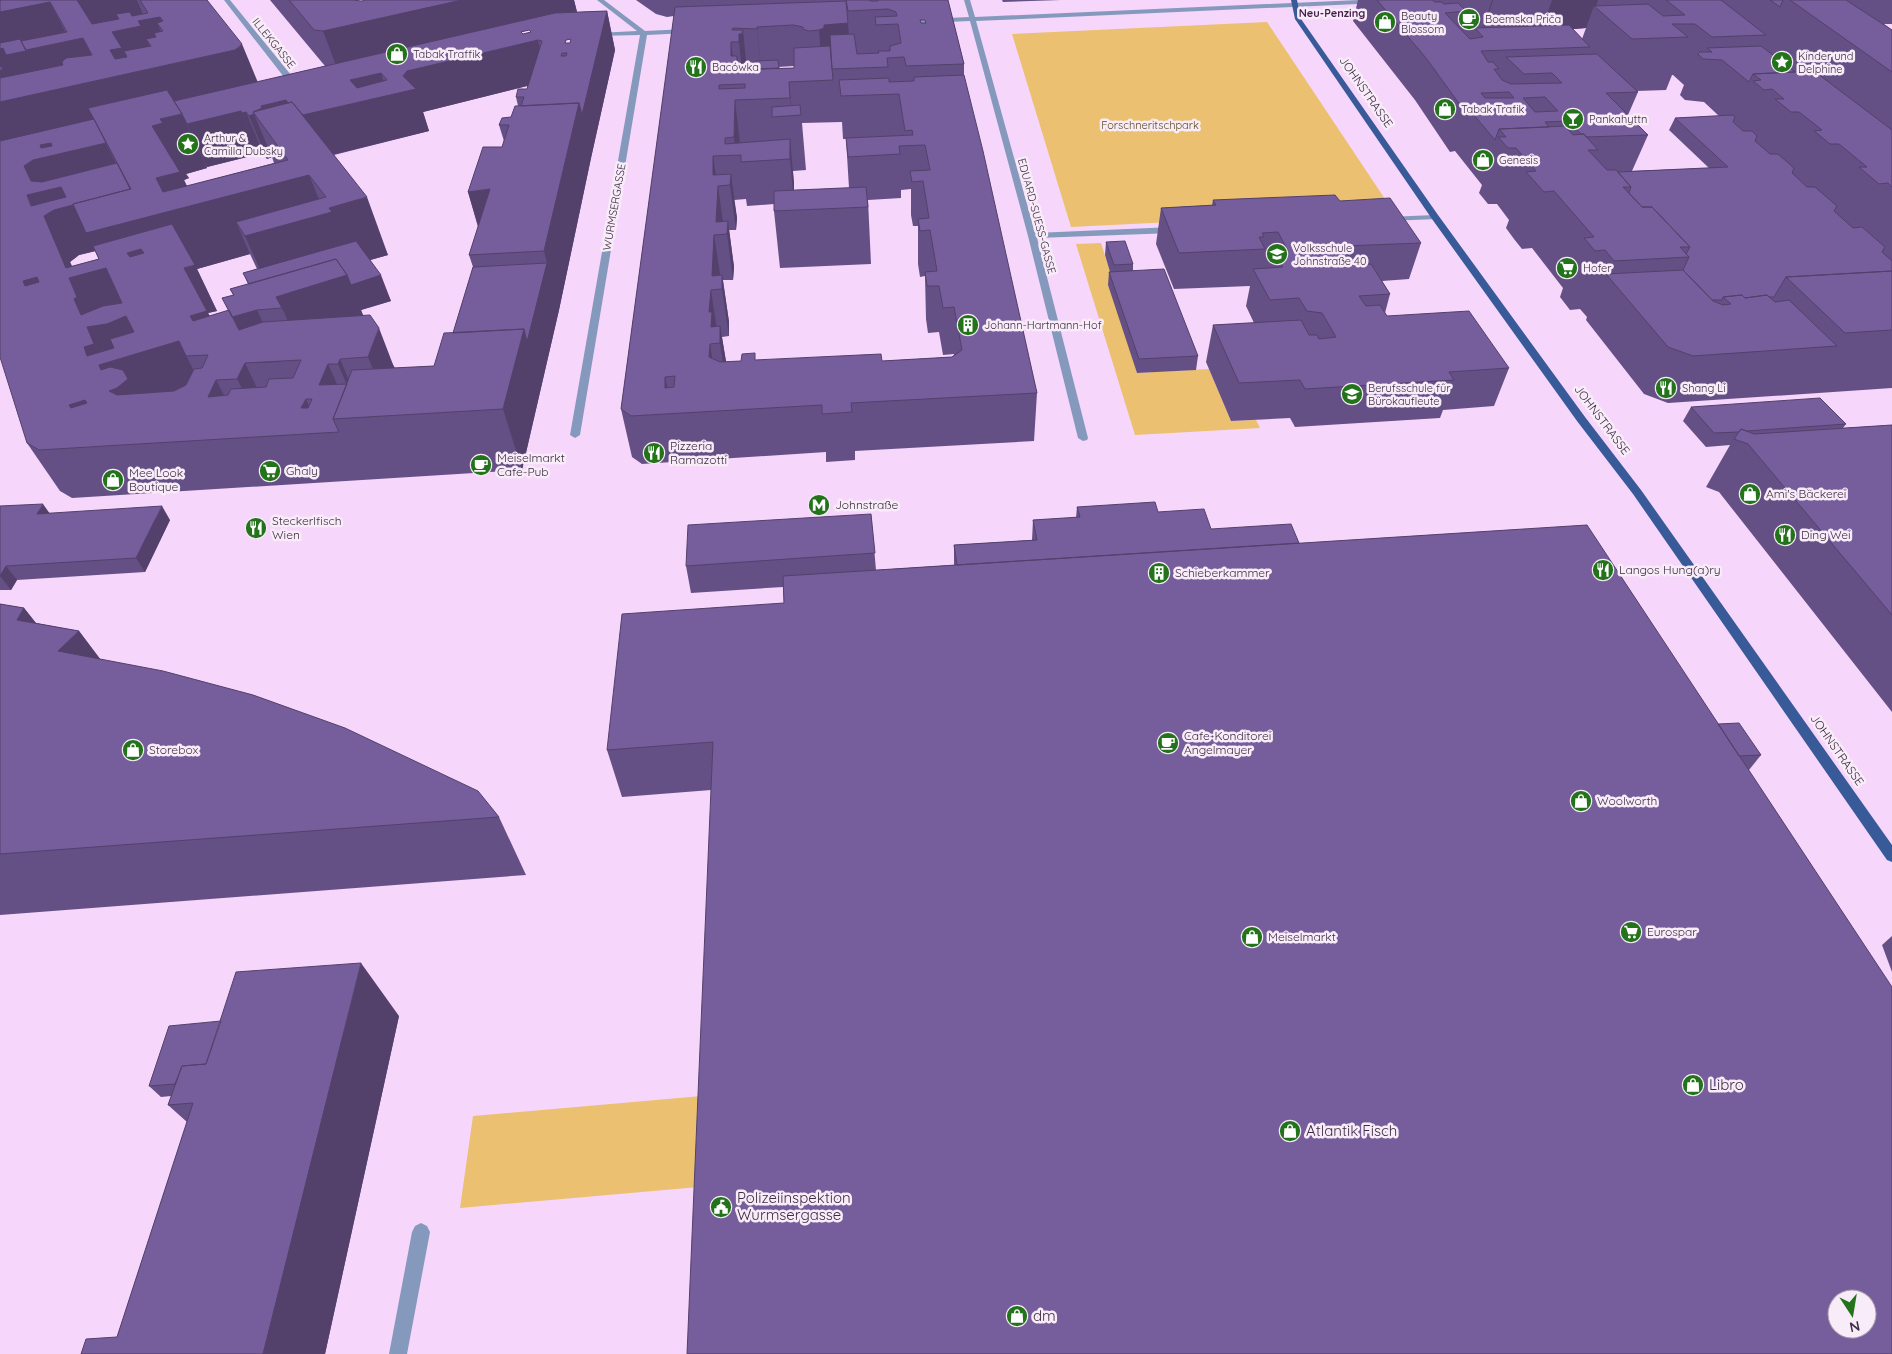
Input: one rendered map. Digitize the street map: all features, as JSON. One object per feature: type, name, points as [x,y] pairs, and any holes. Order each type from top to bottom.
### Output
[{"type":"main road","name":"JOHNSTRASSE","points":[[1294,3],[1298,19],[1435,217],[1580,419],[1637,492],[1892,856]]},
{"type":"street","name":"ILLEKGASSE","points":[[227,0],[305,98]]},
{"type":"street","points":[[600,0],[644,33]]},
{"type":"street","name":"EDUARD-SUESS-GASSE","points":[[967,0],[1031,232],[1083,438]]},
{"type":"street","points":[[896,22],[1294,3],[1402,0]]},
{"type":"street","points":[[590,36],[693,31]]},
{"type":"street","name":"WURMSERGASSE","points":[[575,435],[644,33]]},
{"type":"street","points":[[1378,220],[1435,217]]},
{"type":"street","points":[[1031,232],[1180,229]]},
{"type":"street","points":[[398,1354],[421,1232]]},
{"type":"green space","name":"Forschneritschpark","points":[[1267,22],[1393,211],[1071,227],[1012,34]]},
{"type":"green space","points":[[1101,243],[1137,373],[1209,369],[1231,421],[1256,420],[1260,428],[1135,435],[1076,244]]},
{"type":"green space","points":[[713,1095],[710,1186],[460,1208],[473,1116]]},
{"type":"building","points":[[0,0],[77,0],[92,24],[119,19],[116,14],[130,12],[132,16],[148,13],[140,0],[207,0],[242,44],[235,50],[0,102],[0,78],[63,65],[62,62],[66,58],[92,55],[83,38],[26,50],[21,41],[67,32],[50,2],[0,12]],"holes":[[[160,17],[163,21],[157,23],[163,31],[154,33],[156,37],[146,39],[151,46],[124,51],[127,57],[115,59],[110,50],[122,48],[112,32],[141,26],[138,21]]]},
{"type":"building","points":[[289,0],[462,0],[323,31],[314,30]]},
{"type":"building","points":[[846,0],[948,0],[964,64],[906,66],[904,57],[887,58],[888,67],[832,69],[830,35],[854,34],[857,54],[890,51],[890,46],[901,43],[898,24],[876,25],[875,17],[897,16],[896,12],[888,9],[848,11]]},
{"type":"building","points":[[1377,0],[1432,0],[1444,4],[1458,3],[1466,11],[1445,13],[1470,39],[1483,37],[1475,28],[1569,25],[1590,47],[1481,51],[1488,62],[1493,62],[1499,69],[1494,69],[1502,80],[1511,84],[1562,83],[1552,73],[1524,74],[1506,57],[1597,54],[1638,92],[1606,93],[1648,135],[1586,137],[1568,121],[1545,122],[1549,127],[1499,129],[1495,140],[1468,108],[1463,109],[1426,58]],"holes":[[[1509,92],[1514,98],[1485,98],[1481,93]],[[1545,97],[1558,111],[1535,112],[1523,98]]]},
{"type":"building","points":[[1666,0],[1721,0],[1766,35],[1712,37],[1695,24],[1672,24],[1688,37],[1632,39],[1594,6],[1648,4],[1663,16],[1685,15]]},
{"type":"building","points":[[1770,0],[1783,0],[1780,7]]},
{"type":"building","points":[[1790,0],[1846,0],[1892,30],[1892,72]]},
{"type":"building","points":[[846,1],[848,23],[824,25],[824,28],[819,30],[809,31],[803,29],[803,27],[793,25],[757,27],[757,29],[733,28],[732,30],[743,30],[742,34],[739,34],[739,42],[731,42],[731,56],[737,56],[737,66],[730,66],[730,70],[794,68],[794,48],[830,46],[833,80],[789,82],[790,98],[735,100],[734,137],[725,138],[725,144],[790,139],[790,159],[741,162],[741,155],[713,156],[713,175],[731,174],[730,185],[718,186],[716,222],[728,221],[727,234],[714,235],[712,276],[722,275],[722,289],[711,290],[709,312],[712,312],[711,327],[720,326],[720,343],[710,344],[709,357],[720,362],[741,361],[742,354],[755,353],[755,360],[881,354],[882,361],[952,357],[962,350],[954,307],[943,308],[939,286],[927,286],[925,272],[937,271],[930,230],[920,231],[918,219],[929,218],[923,181],[912,182],[910,171],[930,170],[925,145],[899,146],[900,154],[848,157],[846,138],[913,135],[912,130],[905,131],[899,94],[841,96],[839,80],[889,78],[889,82],[914,81],[914,77],[964,75],[983,151],[1037,393],[851,403],[852,412],[822,414],[822,405],[631,416],[621,409],[675,7]],"holes":[[[745,84],[745,88],[719,89],[719,85]],[[675,376],[674,387],[665,388],[665,377]]]},
{"type":"building","points":[[607,11],[582,115],[579,103],[521,106],[524,97],[516,97],[518,89],[527,89],[542,41],[538,40],[407,71],[403,76],[416,89],[303,115],[292,102],[288,103],[286,100],[261,106],[262,108],[249,116],[246,112],[242,113],[241,111],[187,124],[174,101],[555,13]],"holes":[[[529,30],[531,32],[523,34],[521,32]],[[571,39],[570,43],[565,43],[566,40]],[[381,73],[387,80],[357,88],[350,80]]]},
{"type":"building","points":[[20,39],[26,51],[6,55],[3,48],[0,49],[0,43]]},
{"type":"building","points":[[1761,46],[1795,72],[1753,74],[1749,82],[1722,60],[1703,59],[1698,54],[1700,52],[1712,52],[1707,48]]},
{"type":"building","points":[[778,60],[779,68],[757,69],[756,61]]},
{"type":"building","points":[[1814,71],[1892,130],[1892,187],[1888,183],[1879,184],[1859,167],[1867,167],[1839,144],[1830,144],[1814,131],[1822,130],[1799,112],[1791,112],[1775,99],[1784,99],[1772,89],[1764,90],[1753,81],[1761,80],[1753,74]]},
{"type":"building","points":[[167,90],[182,114],[160,119],[163,123],[152,126],[180,172],[156,178],[163,192],[288,160],[253,112],[292,102],[367,197],[329,208],[332,212],[245,236],[236,222],[326,197],[309,175],[86,233],[73,204],[131,189],[88,108]]},
{"type":"building","points":[[579,103],[544,251],[469,255],[490,189],[468,192],[483,147],[502,147],[509,125],[499,125],[502,118],[511,117],[515,106]]},
{"type":"building","points":[[800,105],[801,115],[772,117],[772,107]]},
{"type":"building","points":[[1733,115],[1735,117],[1733,122],[1743,131],[1752,131],[1757,136],[1755,141],[1770,154],[1778,154],[1794,168],[1792,173],[1807,187],[1815,187],[1837,206],[1834,211],[1853,228],[1862,227],[1885,247],[1882,252],[1892,261],[1892,271],[1786,277],[1774,297],[1767,295],[1745,298],[1742,295],[1723,297],[1722,300],[1712,300],[1683,270],[1689,257],[1686,254],[1690,247],[1652,207],[1642,207],[1629,193],[1631,187],[1618,172],[1728,167],[1675,118]]},
{"type":"building","points":[[94,119],[106,143],[33,160],[24,166],[31,181],[42,182],[117,163],[130,189],[73,204],[54,210],[44,216],[66,268],[99,259],[93,246],[172,224],[195,265],[184,268],[207,311],[190,316],[193,321],[229,310],[239,330],[263,322],[370,315],[379,328],[368,357],[340,359],[338,364],[328,364],[319,385],[347,384],[333,419],[339,432],[39,450],[27,443],[0,357],[0,141]],"holes":[[[51,143],[52,146],[41,148],[40,145]],[[61,187],[66,197],[31,206],[27,195]],[[141,249],[144,253],[130,257],[127,253]],[[106,268],[122,303],[103,306],[81,315],[74,299],[77,297],[69,278]],[[37,277],[39,282],[25,286],[23,281]],[[126,316],[134,332],[110,339],[114,348],[87,356],[84,347],[94,344],[87,327],[107,324]],[[179,341],[186,356],[208,355],[202,368],[194,369],[186,385],[174,391],[117,395],[109,391],[117,388],[128,379],[123,370],[110,367],[101,370],[99,365]],[[301,360],[293,378],[269,379],[266,387],[231,389],[228,395],[208,397],[216,380],[237,379],[245,363]],[[306,399],[312,399],[308,408],[301,408]],[[85,400],[87,403],[71,408],[69,405]]]},
{"type":"building","points":[[1565,126],[1573,135],[1584,134],[1598,150],[1588,150],[1607,170],[1616,170],[1631,187],[1623,187],[1642,207],[1652,207],[1690,247],[1680,247],[1689,257],[1614,261],[1605,250],[1595,251],[1584,238],[1594,237],[1554,191],[1544,192],[1526,172],[1536,171],[1516,148],[1508,148],[1498,137],[1506,137],[1499,129]]},
{"type":"building","points":[[866,187],[868,207],[774,211],[774,191]]},
{"type":"building","points":[[1335,195],[1340,201],[1390,198],[1421,243],[1343,246],[1349,256],[1336,257],[1341,266],[1371,264],[1390,294],[1359,296],[1366,306],[1380,305],[1387,316],[1469,311],[1509,368],[1449,372],[1454,380],[1305,389],[1300,380],[1239,383],[1213,325],[1301,320],[1309,335],[1317,335],[1319,339],[1336,337],[1322,313],[1307,311],[1299,298],[1270,300],[1253,269],[1283,267],[1276,257],[1288,251],[1278,232],[1262,233],[1264,237],[1259,237],[1265,249],[1179,253],[1161,208],[1216,205],[1213,200]]},
{"type":"building","points":[[356,241],[381,275],[351,285],[347,275],[336,259],[249,284],[243,273]]},
{"type":"building","points":[[1125,241],[1133,264],[1114,265],[1106,242]]},
{"type":"building","points":[[336,259],[347,275],[276,297],[282,308],[257,310],[232,317],[222,298],[234,295],[230,289]]},
{"type":"building","points":[[547,263],[527,342],[524,329],[453,333],[473,267]]},
{"type":"building","points":[[1164,269],[1198,356],[1139,359],[1109,272]]},
{"type":"building","points":[[1683,270],[1713,301],[1723,305],[1731,304],[1723,297],[1742,295],[1745,298],[1767,295],[1775,302],[1789,300],[1837,346],[1693,356],[1668,347],[1606,274]]},
{"type":"building","points":[[1892,271],[1892,330],[1845,333],[1786,277]]},
{"type":"building","points":[[524,329],[503,409],[333,419],[352,370],[434,366],[444,333]]},
{"type":"building","points":[[1820,398],[1846,424],[1747,431],[1741,429],[1739,432],[1714,433],[1691,407]]},
{"type":"building","points":[[1892,425],[1892,615],[1748,444],[1734,439],[1741,429],[1754,434]]},
{"type":"building","points":[[1155,502],[1158,512],[1204,509],[1211,529],[1291,524],[1299,543],[957,565],[954,545],[1037,540],[1033,520],[1080,517],[1077,507]]},
{"type":"building","points":[[43,504],[37,514],[162,506],[136,558],[6,566],[0,576],[0,506]]},
{"type":"building","points":[[871,514],[875,553],[686,566],[688,525]]},
{"type":"building","name":"Meiselmarkt","points":[[1587,525],[1892,987],[1892,1354],[687,1354],[713,742],[607,750],[622,614],[784,603],[783,576]]},
{"type":"building","points":[[0,604],[24,608],[17,620],[79,631],[58,651],[163,671],[253,695],[345,728],[478,791],[499,817],[0,854]]},
{"type":"building","points":[[1739,723],[1761,755],[1739,756],[1718,724]]},
{"type":"building","points":[[361,963],[263,1354],[81,1354],[86,1339],[117,1337],[193,1103],[168,1105],[182,1066],[206,1064],[236,972]]},
{"type":"building","points":[[221,1021],[206,1064],[182,1066],[175,1084],[149,1086],[169,1026]]},
{"type":"place","name":"Boemska Priča","points":[[1469,19]]},
{"type":"place","name":"Beauty Blossom","points":[[1385,22]]},
{"type":"place","name":"Tabak Traffik","points":[[397,54]]},
{"type":"place","name":"Kinder und Delphine","points":[[1782,62]]},
{"type":"place","name":"Bacówka","points":[[696,67]]},
{"type":"place","name":"Tabak Trafik","points":[[1445,109]]},
{"type":"place","name":"Pankahyttn","points":[[1573,119]]},
{"type":"place","name":"Arthur & Camilla Dubsky","points":[[188,144]]},
{"type":"place","name":"Genesis","points":[[1483,160]]},
{"type":"place","name":"Volksschule Johnstraße 40","points":[[1277,254]]},
{"type":"place","name":"Hofer","points":[[1567,268]]},
{"type":"place","name":"Johann-Hartmann-Hof","points":[[968,325]]},
{"type":"place","name":"Shang Li","points":[[1666,388]]},
{"type":"place","name":"Berufsschule für Bürokaufleute","points":[[1352,394]]},
{"type":"place","name":"Pizzeria Ramazotti","points":[[654,453]]},
{"type":"place","name":"Meiselmarkt Cafe-Pub","points":[[481,465]]},
{"type":"place","name":"Ghaly","points":[[270,471]]},
{"type":"place","name":"Mee Look Boutique","points":[[113,480]]},
{"type":"place","name":"Ami's Bäckerei","points":[[1750,494]]},
{"type":"place","name":"Johnstraße","points":[[819,505]]},
{"type":"place","name":"Steckerlfisch Wien","points":[[256,528]]},
{"type":"place","name":"Ding Wei","points":[[1785,535]]},
{"type":"place","name":"Langos Hung(a)ry","points":[[1603,570]]},
{"type":"place","name":"Schieberkammer","points":[[1159,573]]},
{"type":"place","name":"Cafe-Konditorei Angelmayer","points":[[1168,743]]},
{"type":"place","name":"Storebox","points":[[133,750]]},
{"type":"place","name":"Woolworth","points":[[1581,801]]},
{"type":"place","name":"Eurospar","points":[[1631,932]]},
{"type":"place","name":"Meiselmarkt","points":[[1252,937]]},
{"type":"place","name":"Libro","points":[[1693,1085]]},
{"type":"place","name":"Atlantik Fisch","points":[[1290,1131]]},
{"type":"place","name":"Polizeiinspektion Wurmsergasse","points":[[721,1207]]},
{"type":"place","name":"dm","points":[[1017,1316]]},
{"type":"district","name":"Neu-Penzing","points":[[1332,13]]}]
